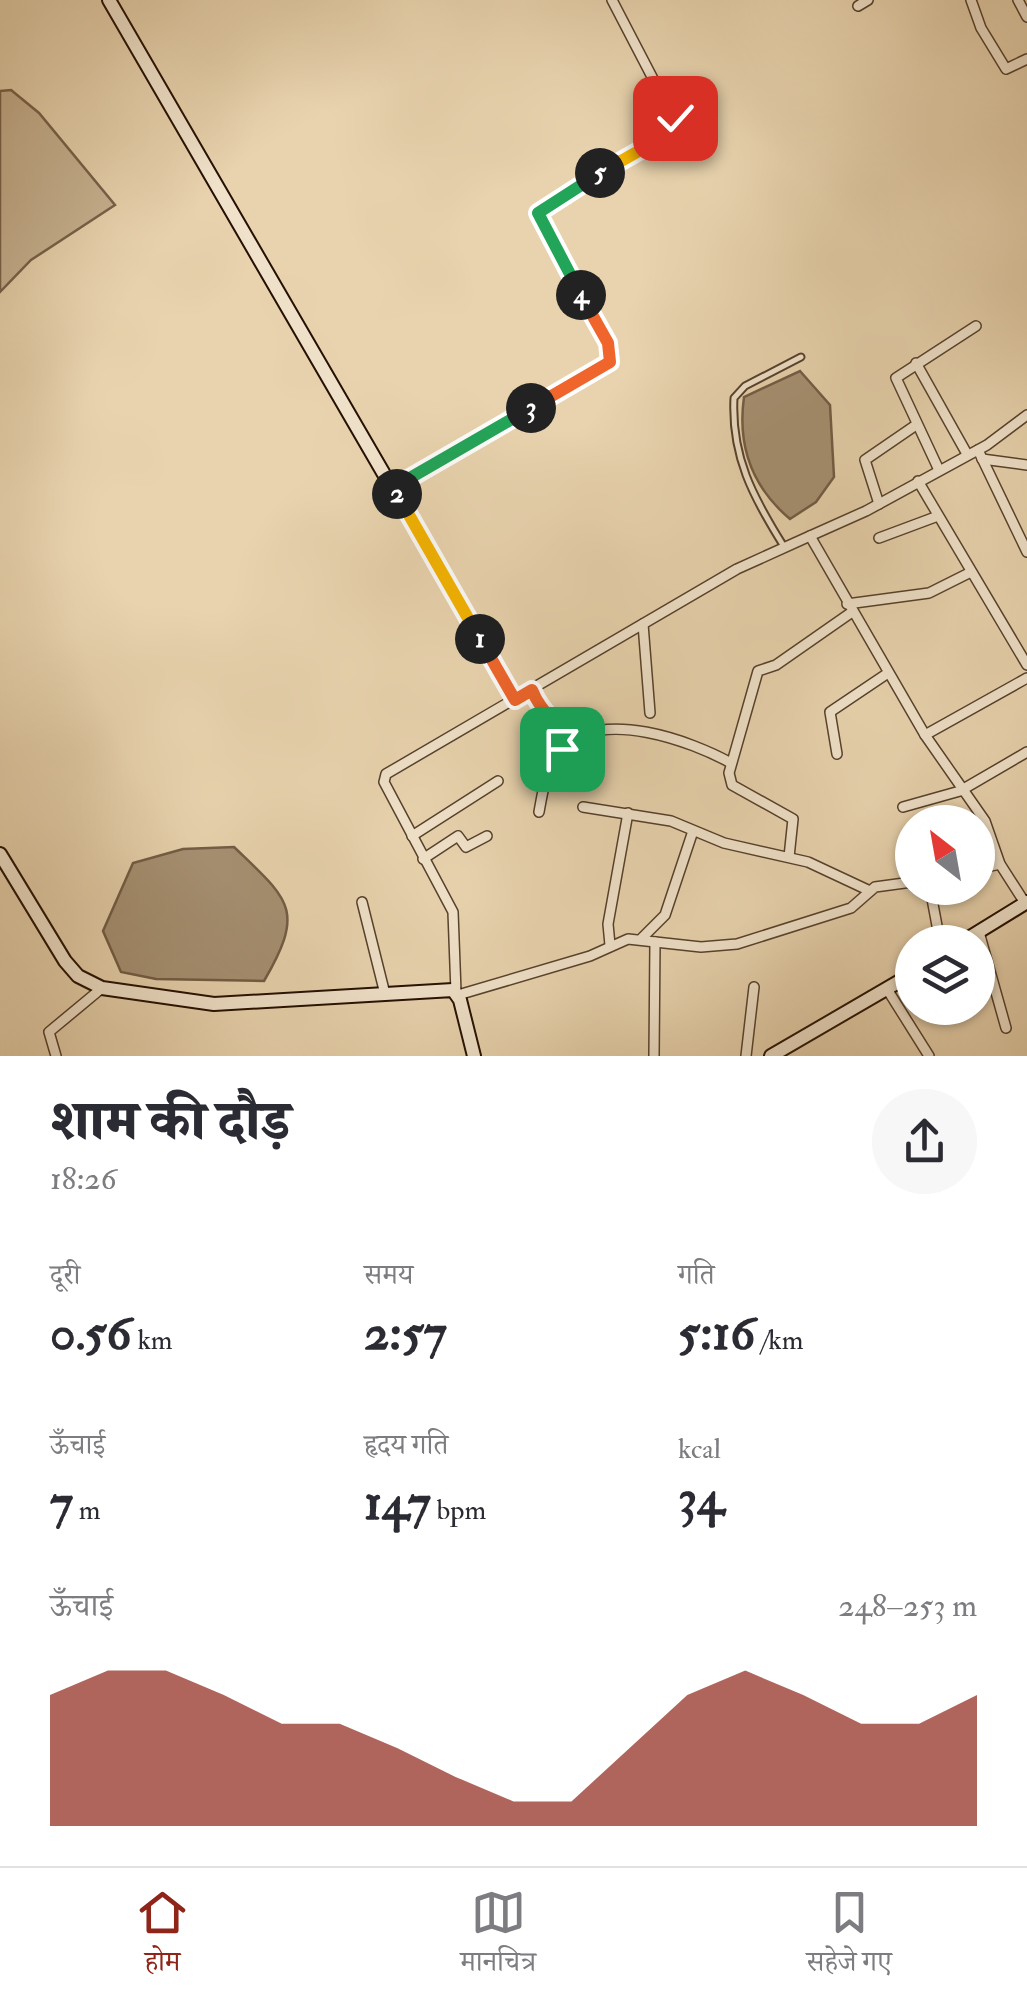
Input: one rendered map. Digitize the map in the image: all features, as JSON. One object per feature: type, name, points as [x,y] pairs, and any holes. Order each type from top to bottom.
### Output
[{"type":"street","points":[[109,0],[515,700]]},
{"type":"street","points":[[394,488],[610,362],[608,343],[538,213],[676,125],[612,0]]},
{"type":"street","points":[[971,0],[1006,69],[1027,59]]},
{"type":"street","points":[[1018,0],[1027,17]]},
{"type":"street","points":[[938,468],[895,383],[916,363],[976,326]]},
{"type":"street","points":[[916,363],[967,454]]},
{"type":"street","points":[[980,454],[1027,415]]},
{"type":"street","points":[[879,504],[865,460],[916,425]]},
{"type":"street","points":[[474,1056],[457,993],[454,912],[384,782],[386,774],[783,545],[879,504],[967,454],[1027,466]]},
{"type":"street","points":[[980,454],[1027,552]]},
{"type":"street","points":[[918,481],[1027,665]]},
{"type":"street","points":[[879,538],[938,516]]},
{"type":"street","points":[[810,536],[924,735],[960,791],[985,821],[1000,864],[1026,902],[990,925]]},
{"type":"street","points":[[788,857],[793,819],[732,784],[731,763],[758,671],[776,666],[849,608],[929,593],[971,572]]},
{"type":"street","points":[[643,624],[650,713]]},
{"type":"street","points":[[1017,648],[1027,642]]},
{"type":"street","points":[[837,754],[830,712],[888,673]]},
{"type":"street","points":[[924,735],[1027,678]]},
{"type":"street","points":[[532,690],[540,712],[556,720],[570,743]]},
{"type":"street","points":[[539,812],[553,762],[570,743],[614,731],[663,734],[731,763]]},
{"type":"street","points":[[910,805],[960,791],[1027,752]]},
{"type":"street","points":[[412,836],[498,781]]},
{"type":"street","points":[[584,807],[664,819],[788,857],[848,878],[870,891]]},
{"type":"street","points":[[610,945],[608,924],[628,813]]},
{"type":"street","points":[[639,939],[665,915],[694,831]]},
{"type":"street","points":[[423,860],[458,836],[466,847],[487,836]]},
{"type":"street","points":[[0,854],[78,976],[102,988],[214,1004],[457,993],[639,939],[700,947],[736,944],[840,913],[860,903],[881,885],[895,884]]},
{"type":"street","points":[[995,865],[1000,864]]},
{"type":"street","points":[[362,902],[384,994]]},
{"type":"street","points":[[654,1056],[655,942]]},
{"type":"street","points":[[771,1056],[895,985]]},
{"type":"street","points":[[746,1056],[754,987]]},
{"type":"street","points":[[56,1056],[49,1032],[102,988]]},
{"type":"street","points":[[888,989],[928,1056]]},
{"type":"street","points":[[995,989],[1006,1028]]},
{"type":"lane","points":[[783,545],[746,482],[737,452],[734,398],[745,386],[801,356]]},
{"type":"shaded area","points":[[11,90],[39,113],[115,205],[31,260],[0,292],[0,91]]},
{"type":"shaded area","points":[[800,371],[830,405],[834,477],[816,502],[790,519],[766,493],[750,465],[742,415],[744,397]]},
{"type":"shaded area","points":[[234,847],[268,880],[285,907],[285,937],[264,981],[156,979],[121,972],[103,931],[133,863],[183,849]]},
{"type":"route","points":[[562,749],[570,743],[556,720],[540,712],[532,690],[515,700],[394,488],[610,362],[608,343],[538,213],[552,201],[674,131],[675,118]]}]
